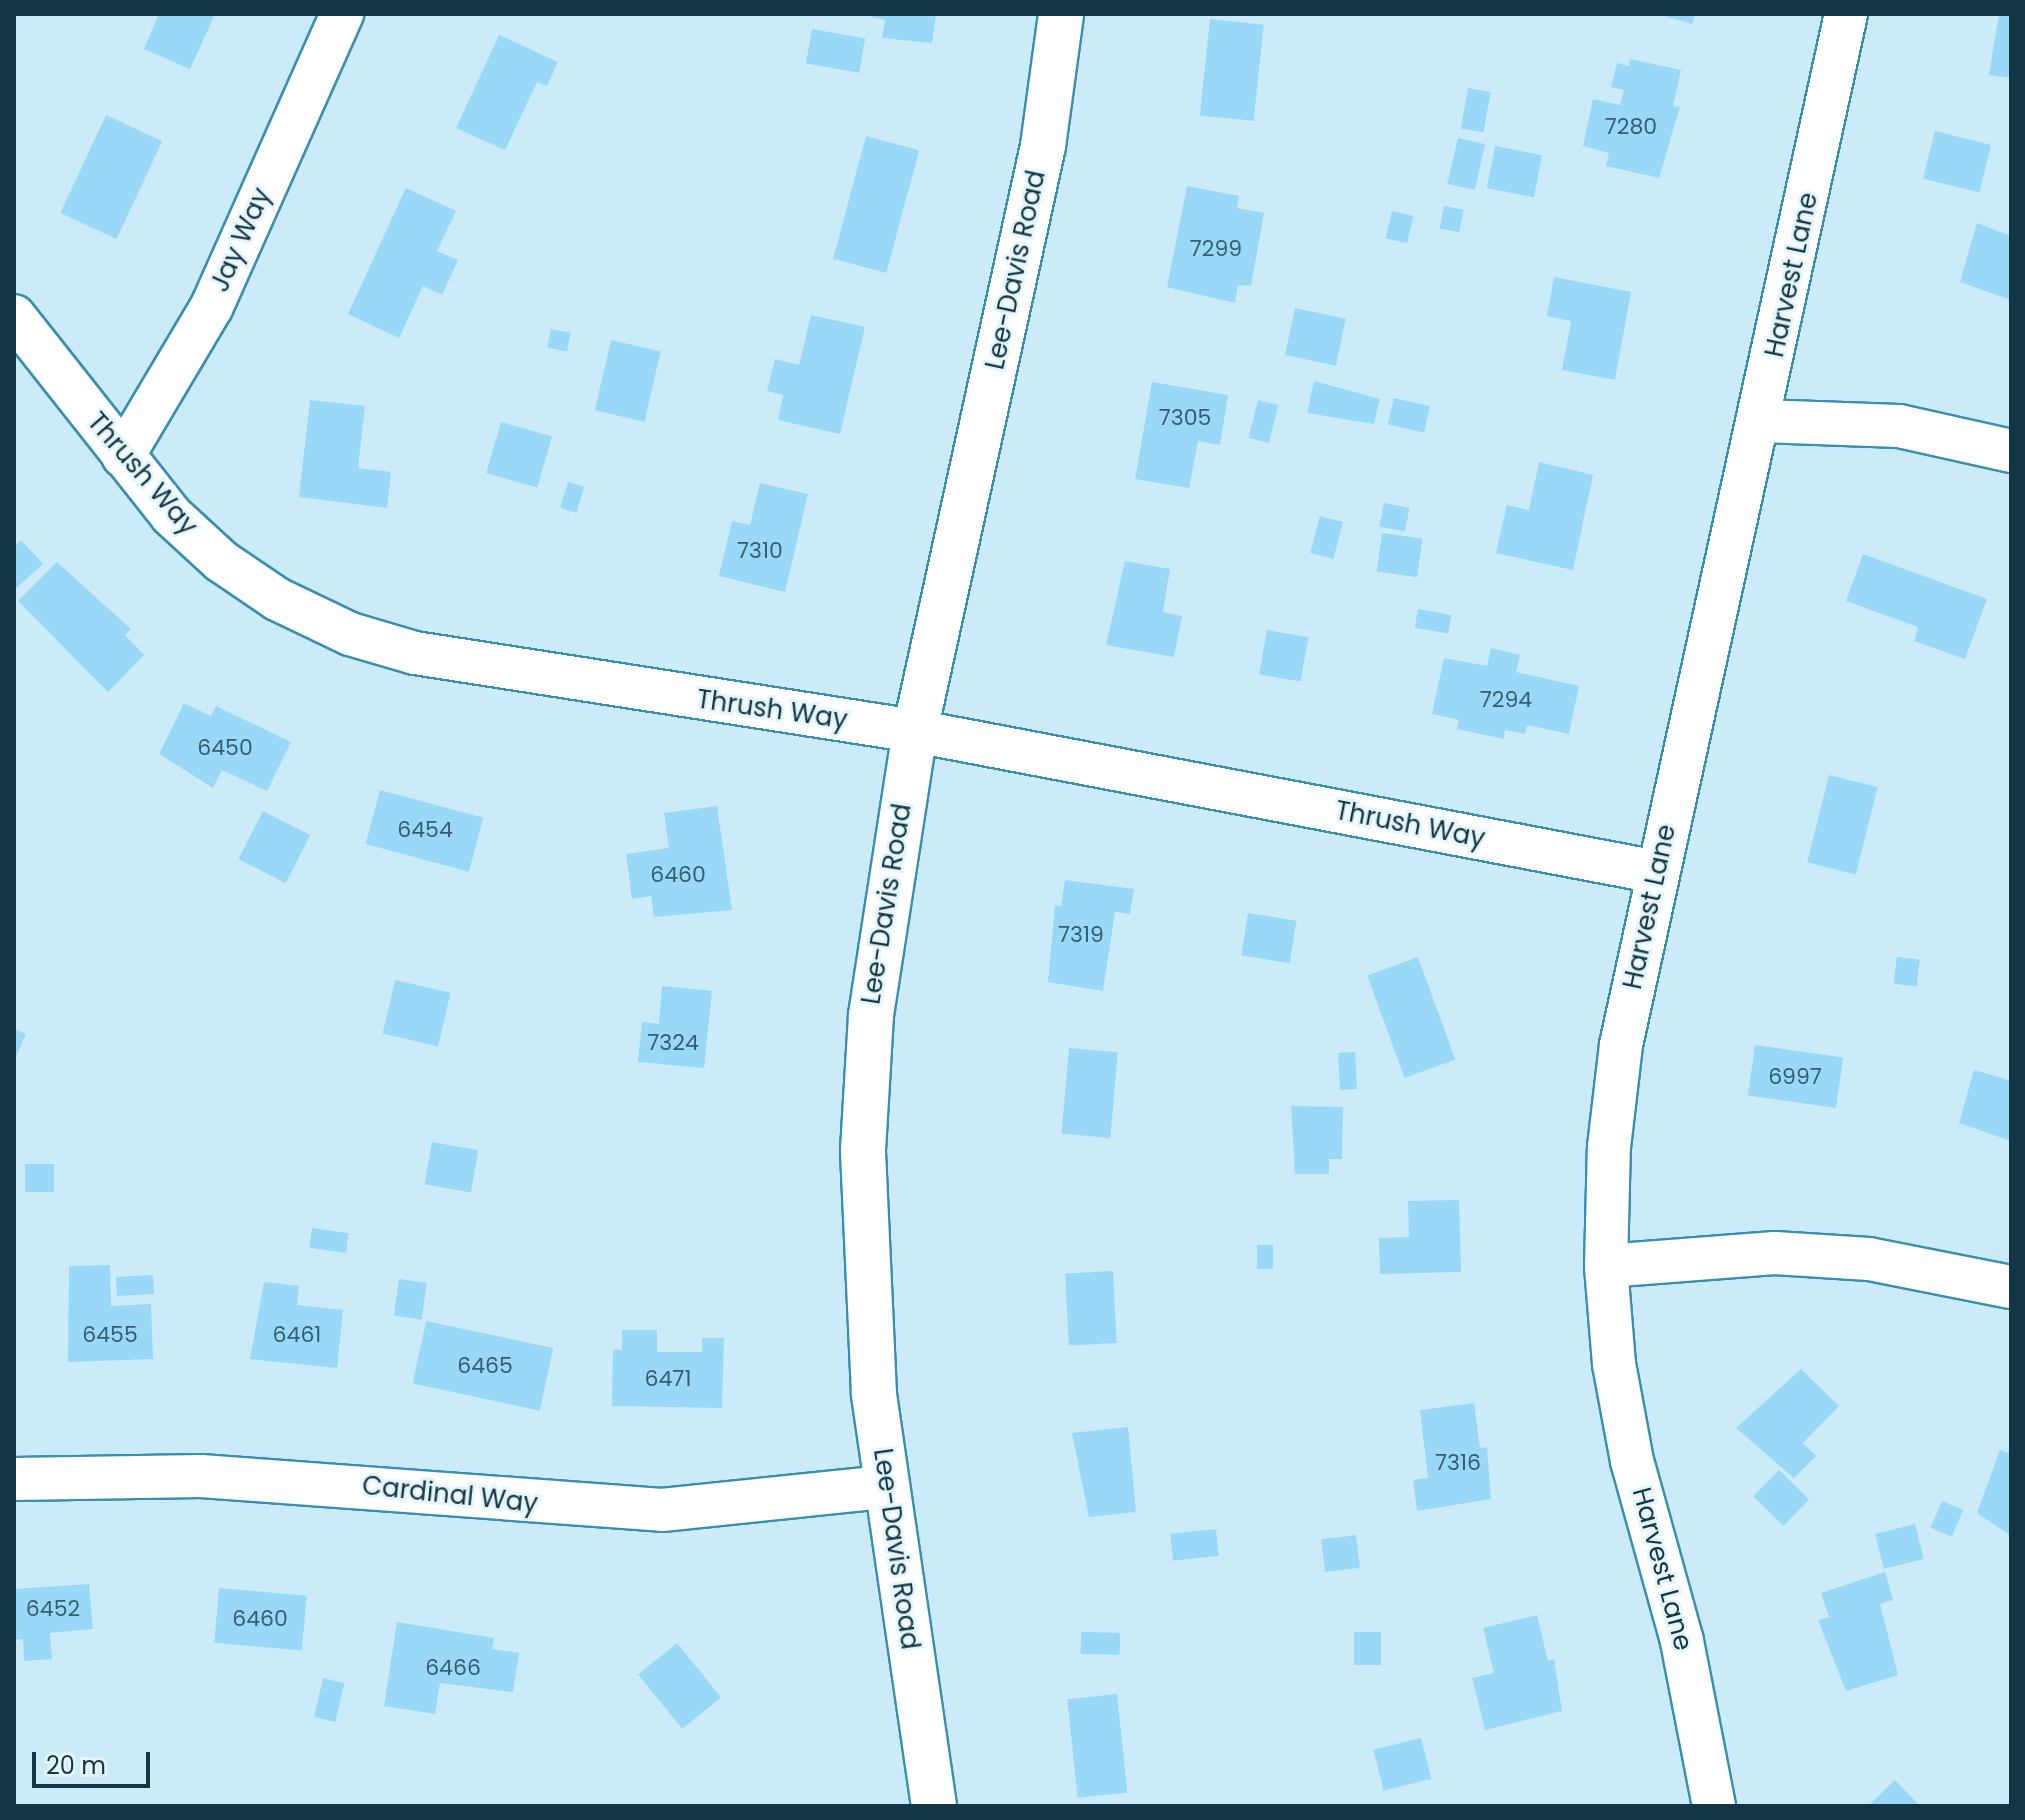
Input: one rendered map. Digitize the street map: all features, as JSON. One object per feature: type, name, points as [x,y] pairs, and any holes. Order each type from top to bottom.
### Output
[{"type":"main road","name":"Lee-Davis Road","points":[[934,1806],[885,1487],[866,1275],[863,1150],[871,1015],[915,731],[1043,146],[1061,14]]},
{"type":"street","name":"Jay Way","points":[[123,456],[212,306],[342,14]]},
{"type":"street","name":"Harvest Lane","points":[[1714,1806],[1682,1641],[1632,1461],[1614,1364],[1606,1266],[1609,1147],[1621,1045],[1657,872],[1761,421],[1846,14]]},
{"type":"street","name":"Thrush Way","points":[[14,316],[171,515],[221,561],[277,599],[350,634],[446,658],[915,731],[1657,872]]},
{"type":"street","points":[[1761,421],[1899,426],[2011,451]]},
{"type":"street","points":[[1606,1266],[1775,1253],[1869,1259],[2011,1287]]},
{"type":"street","name":"Cardinal Way","points":[[14,1479],[201,1476],[662,1510],[885,1487]]},
{"type":"building","points":[[159,14],[215,14],[190,69],[144,49]]},
{"type":"building","points":[[861,14],[936,14],[932,43],[882,38],[885,20]]},
{"type":"building","points":[[1658,14],[1695,14],[1692,24]]},
{"type":"building","points":[[1999,14],[2011,14],[2011,78],[1989,75]]},
{"type":"building","points":[[1210,19],[1264,25],[1254,121],[1200,115]]},
{"type":"building","points":[[812,29],[865,38],[859,73],[806,63]]},
{"type":"building","points":[[499,35],[558,62],[547,86],[537,82],[505,150],[456,128]]},
{"type":"building","points":[[1630,59],[1681,70],[1673,106],[1680,107],[1659,178],[1606,166],[1609,153],[1583,146],[1593,99],[1620,105],[1624,90],[1611,87],[1617,63],[1629,66]]},
{"type":"building","points":[[1468,88],[1491,92],[1484,132],[1461,128]]},
{"type":"building","points":[[106,115],[162,141],[117,239],[60,213]]},
{"type":"building","points":[[1935,131],[1991,145],[1979,193],[1923,179]]},
{"type":"building","points":[[866,136],[919,150],[886,273],[833,259]]},
{"type":"building","points":[[1458,138],[1485,144],[1475,190],[1447,184]]},
{"type":"building","points":[[1495,146],[1542,155],[1534,197],[1487,188]]},
{"type":"building","points":[[1187,186],[1239,196],[1237,208],[1264,213],[1251,286],[1238,285],[1235,303],[1167,287]]},
{"type":"building","points":[[406,188],[456,211],[437,251],[458,260],[442,295],[423,286],[399,338],[348,314]]},
{"type":"building","points":[[1444,206],[1464,210],[1459,232],[1440,229]]},
{"type":"building","points":[[1392,211],[1413,216],[1407,243],[1386,238]]},
{"type":"building","points":[[1977,223],[2011,236],[2011,300],[1960,282]]},
{"type":"building","points":[[1554,277],[1631,292],[1615,380],[1562,370],[1571,321],[1547,316]]},
{"type":"building","points":[[1295,308],[1346,319],[1336,366],[1285,355]]},
{"type":"building","points":[[811,315],[865,327],[840,434],[778,420],[783,395],[767,391],[775,359],[799,365]]},
{"type":"building","points":[[551,329],[571,333],[567,351],[547,348]]},
{"type":"building","points":[[611,340],[661,351],[644,422],[595,410]]},
{"type":"building","points":[[1314,381],[1380,399],[1374,424],[1307,413]]},
{"type":"building","points":[[1152,382],[1228,395],[1220,445],[1198,441],[1189,488],[1135,479]]},
{"type":"building","points":[[1394,398],[1430,406],[1424,433],[1388,424]]},
{"type":"building","points":[[310,400],[365,406],[358,468],[391,472],[387,508],[299,497]]},
{"type":"building","points":[[1258,400],[1278,405],[1269,443],[1249,438]]},
{"type":"building","points":[[501,422],[552,437],[537,488],[486,473]]},
{"type":"building","points":[[1539,462],[1593,475],[1573,570],[1496,553],[1507,505],[1529,510]]},
{"type":"building","points":[[568,482],[584,487],[576,513],[560,508]]},
{"type":"building","points":[[760,483],[808,494],[785,592],[719,576],[732,521],[750,525]]},
{"type":"building","points":[[1384,503],[1410,508],[1405,532],[1379,527]]},
{"type":"building","points":[[1320,516],[1343,522],[1333,559],[1310,553]]},
{"type":"building","points":[[1382,533],[1423,539],[1417,577],[1377,572]]},
{"type":"building","points":[[21,540],[43,564],[14,590],[14,547]]},
{"type":"building","points":[[1863,554],[1987,599],[1965,659],[1914,641],[1918,627],[1846,601]]},
{"type":"building","points":[[1125,561],[1170,569],[1163,612],[1182,616],[1174,657],[1106,645]]},
{"type":"building","points":[[57,562],[131,629],[125,635],[144,655],[108,692],[18,601]]},
{"type":"building","points":[[1418,609],[1451,615],[1448,634],[1415,628]]},
{"type":"building","points":[[1267,630],[1308,637],[1301,682],[1259,674]]},
{"type":"building","points":[[1491,648],[1520,655],[1516,672],[1579,686],[1569,734],[1527,725],[1525,734],[1505,730],[1504,739],[1457,729],[1459,720],[1432,714],[1444,658],[1487,666]]},
{"type":"building","points":[[184,703],[211,716],[216,706],[291,742],[267,791],[222,770],[213,788],[159,754]]},
{"type":"building","points":[[1829,775],[1878,787],[1856,874],[1807,862]]},
{"type":"building","points":[[380,790],[483,818],[469,872],[366,844]]},
{"type":"building","points":[[717,806],[732,910],[654,917],[651,896],[632,899],[626,854],[669,848],[664,813]]},
{"type":"building","points":[[263,811],[310,835],[286,883],[238,859]]},
{"type":"building","points":[[1065,880],[1134,889],[1130,914],[1115,912],[1103,991],[1048,982],[1055,905],[1061,906]]},
{"type":"building","points":[[1248,913],[1296,921],[1290,963],[1241,955]]},
{"type":"building","points":[[1418,957],[1455,1059],[1405,1078],[1367,975]]},
{"type":"building","points":[[1897,957],[1920,960],[1917,987],[1894,984]]},
{"type":"building","points":[[395,980],[451,993],[438,1046],[383,1034]]},
{"type":"building","points":[[662,986],[712,991],[704,1068],[638,1062],[642,1022],[659,1024]]},
{"type":"building","points":[[14,1029],[26,1034],[14,1061]]},
{"type":"building","points":[[1755,1045],[1843,1057],[1836,1108],[1748,1096]]},
{"type":"building","points":[[1069,1048],[1118,1052],[1110,1138],[1062,1134]]},
{"type":"building","points":[[1355,1052],[1357,1089],[1340,1090],[1338,1053]]},
{"type":"building","points":[[1974,1070],[2011,1081],[2011,1141],[1959,1123]]},
{"type":"building","points":[[1291,1106],[1343,1107],[1342,1159],[1329,1159],[1329,1174],[1295,1174]]},
{"type":"building","points":[[432,1142],[478,1150],[471,1193],[425,1184]]},
{"type":"building","points":[[25,1164],[54,1164],[54,1192],[25,1192]]},
{"type":"building","points":[[1459,1200],[1461,1272],[1380,1274],[1379,1238],[1409,1237],[1408,1201]]},
{"type":"building","points":[[312,1228],[349,1233],[346,1253],[309,1248]]},
{"type":"building","points":[[1257,1245],[1273,1245],[1273,1269],[1257,1269]]},
{"type":"building","points":[[110,1265],[111,1306],[151,1304],[153,1359],[68,1362],[69,1266]]},
{"type":"building","points":[[1113,1271],[1117,1343],[1069,1345],[1065,1274]]},
{"type":"building","points":[[153,1275],[154,1294],[117,1296],[116,1277]]},
{"type":"building","points":[[399,1279],[427,1283],[422,1320],[394,1316]]},
{"type":"building","points":[[264,1282],[299,1286],[297,1305],[343,1310],[337,1368],[250,1359]]},
{"type":"building","points":[[426,1321],[553,1348],[540,1411],[413,1384]]},
{"type":"building","points":[[622,1330],[657,1330],[657,1352],[702,1352],[702,1338],[724,1338],[722,1408],[612,1406],[613,1350],[622,1350]]},
{"type":"building","points":[[1801,1369],[1839,1406],[1803,1443],[1816,1456],[1794,1478],[1736,1428]]},
{"type":"building","points":[[1474,1403],[1480,1448],[1487,1447],[1491,1499],[1417,1511],[1413,1480],[1428,1478],[1420,1410]]},
{"type":"building","points":[[1128,1427],[1136,1512],[1089,1517],[1072,1433]]},
{"type":"building","points":[[2000,1450],[2011,1454],[2011,1536],[1977,1513]]},
{"type":"building","points":[[1779,1470],[1809,1499],[1784,1526],[1753,1497]]},
{"type":"building","points":[[1942,1501],[1963,1510],[1952,1537],[1931,1528]]},
{"type":"building","points":[[1915,1524],[1924,1559],[1884,1569],[1875,1534]]},
{"type":"building","points":[[1216,1529],[1219,1556],[1173,1561],[1170,1534]]},
{"type":"building","points":[[1356,1535],[1360,1568],[1325,1572],[1321,1539]]},
{"type":"building","points":[[1885,1572],[1893,1600],[1880,1604],[1898,1675],[1846,1691],[1818,1620],[1829,1617],[1821,1593]]},
{"type":"building","points":[[89,1584],[93,1629],[50,1633],[52,1659],[24,1661],[23,1639],[14,1640],[14,1589]]},
{"type":"building","points":[[219,1588],[307,1596],[302,1650],[214,1643]]},
{"type":"building","points":[[1537,1615],[1548,1661],[1554,1659],[1562,1711],[1485,1730],[1472,1678],[1494,1673],[1483,1628]]},
{"type":"building","points":[[397,1622],[494,1638],[492,1649],[519,1653],[513,1692],[440,1683],[435,1714],[384,1706]]},
{"type":"building","points":[[1081,1632],[1120,1633],[1120,1655],[1081,1654]]},
{"type":"building","points":[[1354,1632],[1381,1632],[1381,1665],[1354,1665]]},
{"type":"building","points":[[677,1643],[721,1697],[682,1729],[638,1674]]},
{"type":"building","points":[[323,1678],[344,1683],[335,1722],[314,1717]]},
{"type":"building","points":[[1117,1694],[1127,1792],[1078,1798],[1067,1699]]},
{"type":"building","points":[[1421,1738],[1431,1779],[1384,1791],[1373,1750]]},
{"type":"building","points":[[1895,1780],[1920,1806],[1868,1806]]}]
